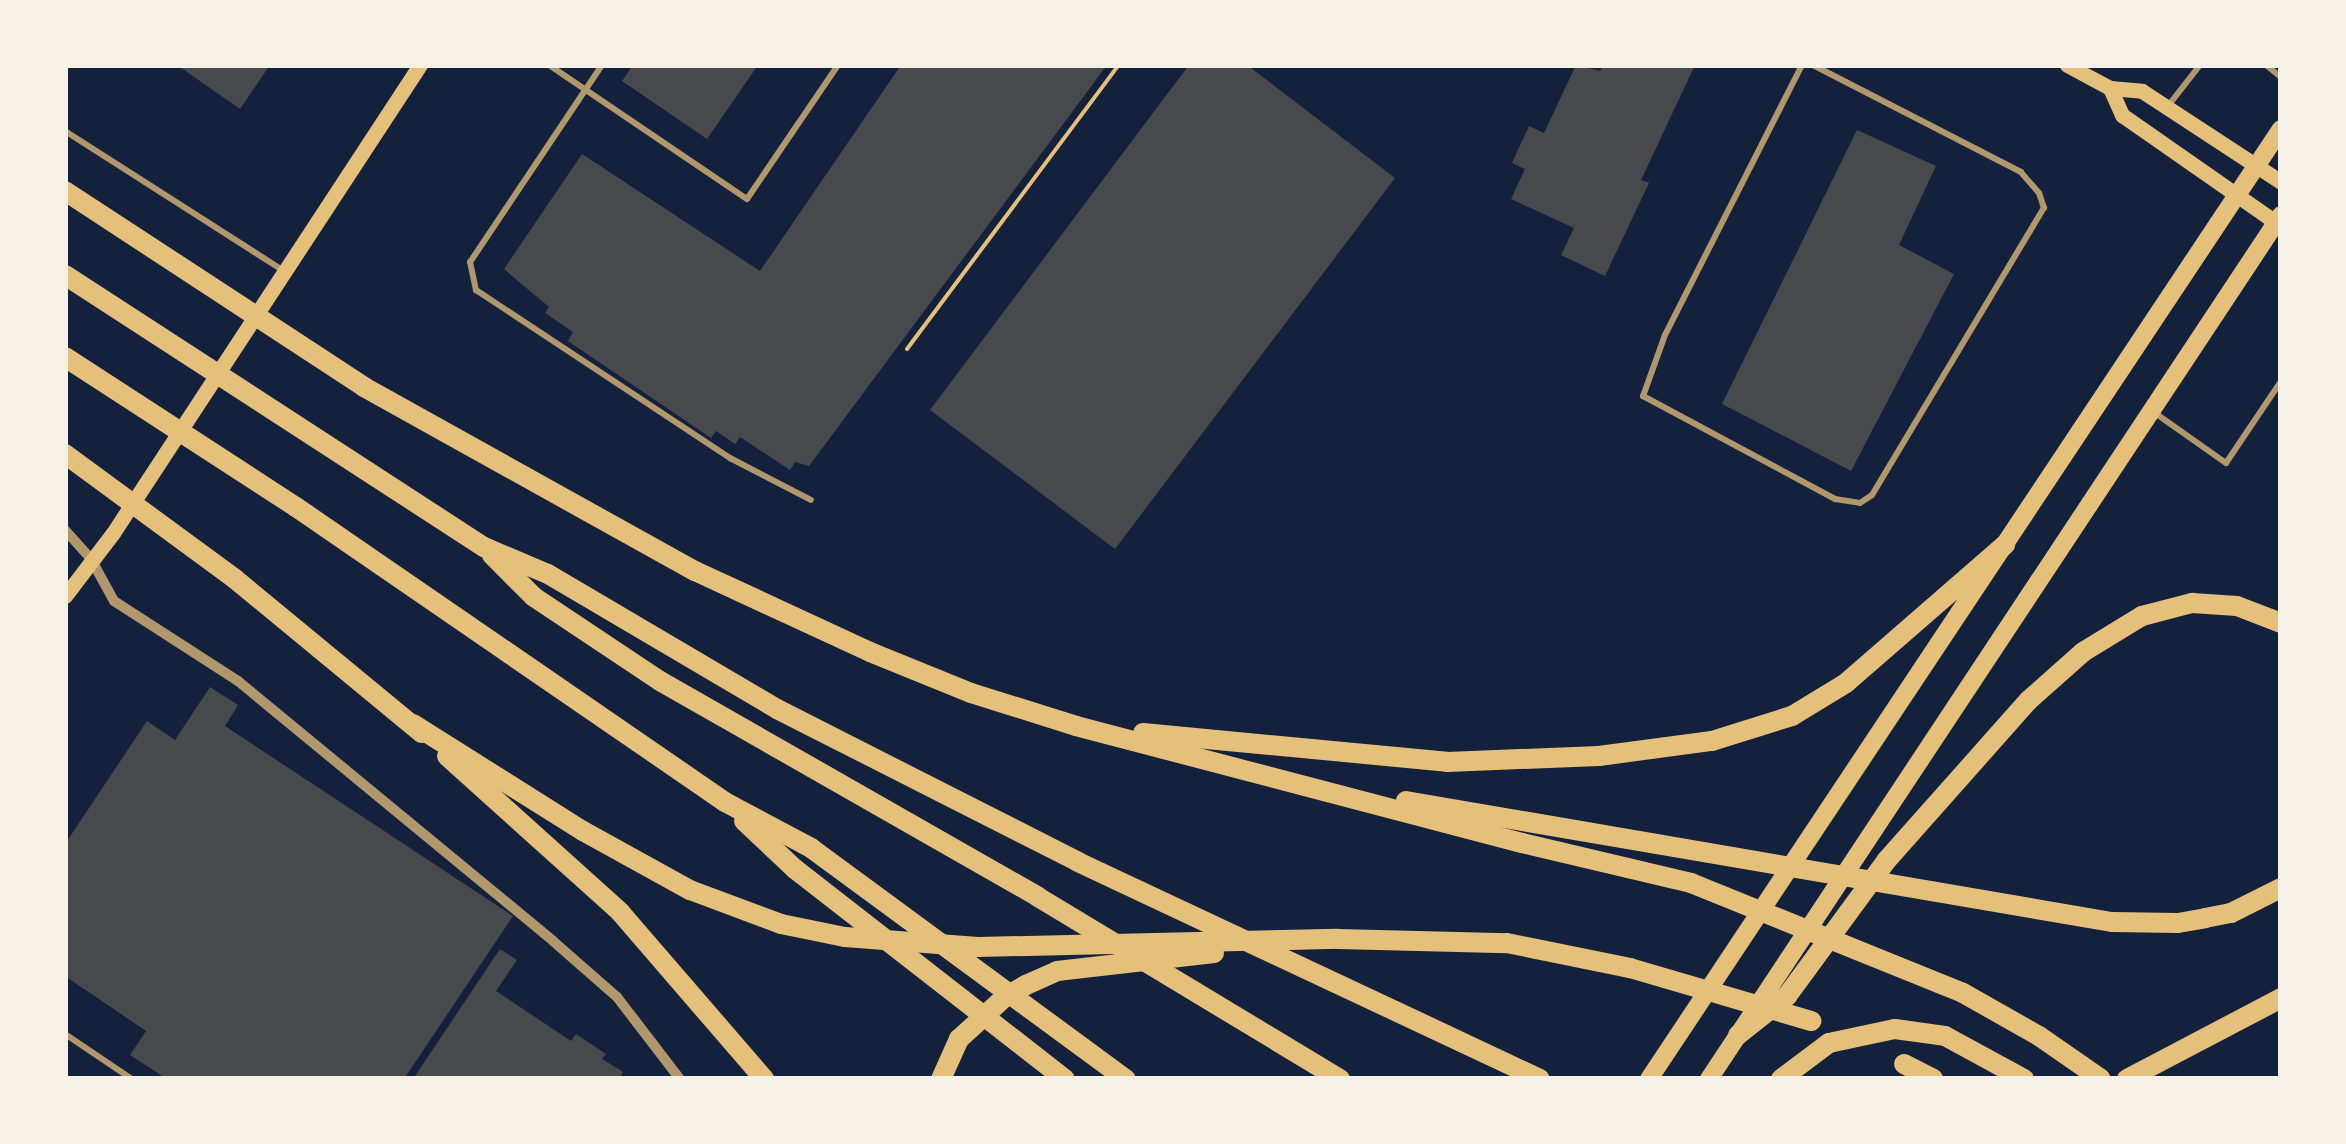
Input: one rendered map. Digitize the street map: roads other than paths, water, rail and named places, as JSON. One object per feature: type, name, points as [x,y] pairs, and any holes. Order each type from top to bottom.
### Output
[{"type":"highway","points":[[65,191],[364,387],[695,570],[870,652],[971,693],[1076,726],[1691,882],[1964,993],[2039,1036],[2101,1079]]},
{"type":"highway","points":[[65,275],[484,546],[548,574],[777,709],[1078,862],[1540,1079]]},
{"type":"highway","points":[[66,358],[296,507],[725,802],[811,848],[1126,1079]]},
{"type":"highway","points":[[65,454],[235,580],[412,724],[620,912],[764,1079]]},
{"type":"highway","points":[[1076,726],[1374,758],[1447,762],[1598,756],[1712,741],[1792,716],[1834,692],[2005,545]]},
{"type":"highway","points":[[484,546],[534,597],[660,680],[1231,1010],[1340,1079]]},
{"type":"highway","points":[[1738,1035],[1787,996],[1886,861],[2029,700],[2112,630],[2142,616],[2192,604],[2237,606],[2281,623]]},
{"type":"highway","points":[[412,724],[584,832],[690,890],[781,924],[846,937],[978,947],[1338,939],[1507,943],[1570,953],[1811,1021]]},
{"type":"highway","points":[[1291,782],[1725,852],[2112,922],[2205,918],[2231,912],[2281,888]]},
{"type":"highway","points":[[725,802],[795,869],[1065,1079]]},
{"type":"highway","points":[[940,1079],[960,1039],[980,1018],[1005,996],[1057,972],[1338,939]]},
{"type":"highway","points":[[2127,1079],[2208,1041],[2281,998]]},
{"type":"highway","points":[[1780,1079],[1829,1043],[1896,1028],[1946,1036],[2024,1079]]},
{"type":"highway","points":[[1904,1064],[1933,1079]]},
{"type":"main road","points":[[65,596],[113,533],[420,65]]},
{"type":"main road","points":[[2067,65],[2110,88],[2142,91],[2281,182]]},
{"type":"main road","points":[[1709,1079],[2150,409],[2279,221],[2122,115],[2110,88]]},
{"type":"main road","points":[[1649,1079],[2281,129]]},
{"type":"street","points":[[65,530],[91,558],[114,601],[238,681],[553,941],[617,997],[680,1079]]},
{"type":"lane","points":[[549,65],[748,199],[838,65]]},
{"type":"lane","points":[[602,65],[470,262],[476,290],[730,458],[812,500]]},
{"type":"lane","points":[[1802,65],[1664,336],[1642,396],[1835,499],[1860,503],[1882,478],[2044,208],[2039,193],[2022,172],[1813,65]]},
{"type":"lane","points":[[2168,106],[2200,65]]},
{"type":"lane","points":[[2266,65],[2281,77]]},
{"type":"lane","points":[[65,131],[283,271]]},
{"type":"lane","points":[[2150,409],[2226,463],[2281,381]]},
{"type":"lane","points":[[65,1034],[132,1079]]}]
